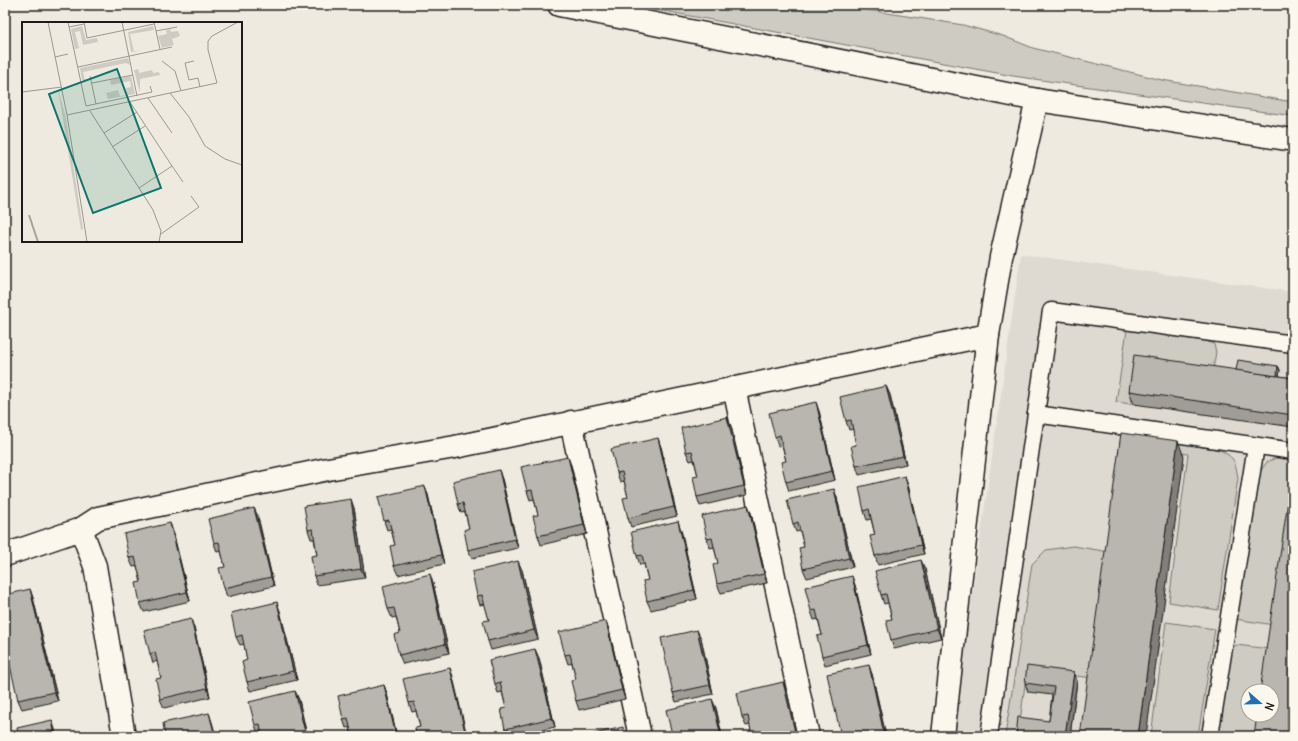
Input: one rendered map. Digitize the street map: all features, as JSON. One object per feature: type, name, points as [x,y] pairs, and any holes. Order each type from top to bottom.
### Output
[{"type":"street","points":[[559,5],[1036,100],[1293,140]]},
{"type":"street","points":[[942,736],[988,335],[1001,257],[1036,100]]},
{"type":"street","points":[[5,555],[81,529],[98,518],[328,469],[455,446],[988,335]]},
{"type":"street","points":[[734,388],[808,736]]},
{"type":"street","points":[[571,422],[640,736]]},
{"type":"street","points":[[81,529],[95,566],[124,736]]},
{"type":"lane","points":[[989,736],[1050,311],[1293,344]]},
{"type":"lane","points":[[1036,414],[1293,451]]},
{"type":"lane","points":[[1210,736],[1256,446]]},
{"type":"shaded area","points":[[631,5],[837,5],[963,25],[1003,36],[1033,48],[1162,80],[1293,102],[1293,116],[1013,76]]},
{"type":"shaded area","points":[[1021,254],[1293,292],[1293,736],[952,736]]},
{"type":"shaded area","points":[[1127,330],[1205,341],[1214,344],[1216,352],[1212,375],[1137,365],[1131,404],[1116,402]]},
{"type":"shaded area","points":[[1151,438],[1220,450],[1229,455],[1234,461],[1238,478],[1218,610],[1169,602],[1188,454],[1134,448]]},
{"type":"shaded area","points":[[1278,457],[1293,459],[1293,502],[1274,625],[1235,619],[1259,473],[1267,462]]},
{"type":"shaded area","points":[[1073,546],[1110,552],[1093,678],[1027,670],[1018,736],[1005,736],[1032,564],[1046,550]]},
{"type":"shaded area","points":[[1166,622],[1215,629],[1198,736],[1151,736]]},
{"type":"shaded area","points":[[1236,645],[1270,649],[1265,683],[1240,683],[1240,723],[1260,723],[1258,736],[1217,736],[1229,652]]},
{"type":"building","points":[[1134,355],[1293,378],[1293,415],[1129,391]]},
{"type":"building","points":[[1238,360],[1278,366],[1277,376],[1236,370]]},
{"type":"building","points":[[886,386],[903,456],[856,466],[851,446],[856,445],[851,420],[846,421],[840,397]]},
{"type":"building","points":[[816,402],[832,471],[786,482],[781,462],[786,461],[780,435],[775,437],[769,413]]},
{"type":"building","points":[[727,417],[744,486],[697,497],[693,477],[698,476],[692,451],[686,452],[681,428]]},
{"type":"building","points":[[1121,433],[1178,441],[1138,736],[1080,736]]},
{"type":"building","points":[[658,438],[674,507],[628,518],[623,498],[628,497],[622,472],[617,473],[611,449]]},
{"type":"building","points":[[568,457],[584,525],[538,536],[533,516],[538,515],[532,490],[527,491],[521,467]]},
{"type":"building","points":[[1293,467],[1293,736],[1254,736],[1256,723],[1280,723],[1280,683],[1261,683]]},
{"type":"building","points":[[499,470],[515,539],[468,550],[464,530],[469,528],[463,503],[458,504],[453,481]]},
{"type":"building","points":[[905,476],[921,545],[875,556],[870,536],[875,535],[869,509],[864,511],[859,487]]},
{"type":"building","points":[[425,486],[441,555],[394,566],[390,546],[395,545],[389,520],[384,521],[378,497]]},
{"type":"building","points":[[834,489],[849,558],[803,569],[799,548],[804,547],[798,522],[793,524],[787,500]]},
{"type":"building","points":[[351,499],[361,569],[314,576],[311,556],[317,555],[313,529],[308,530],[304,506]]},
{"type":"building","points":[[748,505],[764,574],[717,584],[713,565],[718,563],[712,538],[707,539],[702,516]]},
{"type":"building","points":[[254,508],[271,577],[224,588],[219,568],[225,567],[219,542],[214,543],[208,519]]},
{"type":"building","points":[[678,521],[694,590],[647,601],[643,581],[648,580],[642,555],[637,556],[631,532]]},
{"type":"building","points":[[170,523],[187,592],[140,603],[136,583],[141,582],[135,557],[129,558],[124,534]]},
{"type":"building","points":[[921,560],[937,629],[891,640],[886,620],[892,619],[886,594],[881,595],[875,571]]},
{"type":"building","points":[[518,561],[534,630],[488,641],[483,621],[489,620],[482,595],[477,596],[472,572]]},
{"type":"building","points":[[430,574],[445,644],[399,655],[394,635],[400,633],[394,608],[388,609],[383,586]]},
{"type":"building","points":[[852,576],[868,645],[822,656],[817,636],[822,635],[816,610],[811,611],[805,587]]},
{"type":"building","points":[[30,589],[54,692],[18,700],[5,644],[5,595]]},
{"type":"building","points":[[277,602],[293,671],[247,682],[242,662],[247,660],[242,635],[236,637],[231,613]]},
{"type":"building","points":[[191,619],[207,688],[160,699],[156,679],[161,678],[155,652],[150,654],[144,630]]},
{"type":"building","points":[[606,621],[622,690],[576,701],[571,681],[576,679],[570,654],[565,655],[559,632]]},
{"type":"building","points":[[697,630],[710,685],[673,693],[661,638]]},
{"type":"building","points":[[535,649],[552,718],[505,729],[501,709],[506,708],[500,682],[495,684],[489,660]]},
{"type":"building","points":[[869,665],[884,734],[872,736],[841,736],[827,674]]},
{"type":"building","points":[[1027,666],[1074,672],[1065,736],[1016,736],[1018,717],[1049,721],[1054,687],[1025,683]]},
{"type":"building","points":[[450,668],[466,736],[416,736],[415,728],[420,727],[414,702],[409,703],[403,679]]},
{"type":"building","points":[[783,682],[796,736],[752,736],[748,716],[742,717],[737,693]]},
{"type":"building","points":[[384,685],[396,736],[352,736],[348,718],[343,719],[338,696]]},
{"type":"building","points":[[295,691],[306,736],[262,736],[260,724],[255,725],[249,702]]},
{"type":"building","points":[[712,699],[721,736],[678,736],[677,732],[672,734],[666,710]]},
{"type":"building","points":[[209,713],[215,736],[165,736],[163,723]]},
{"type":"building","points":[[52,720],[55,736],[18,736],[17,728]]},
{"type":"building","points":[[623,727],[625,736],[586,736]]}]
